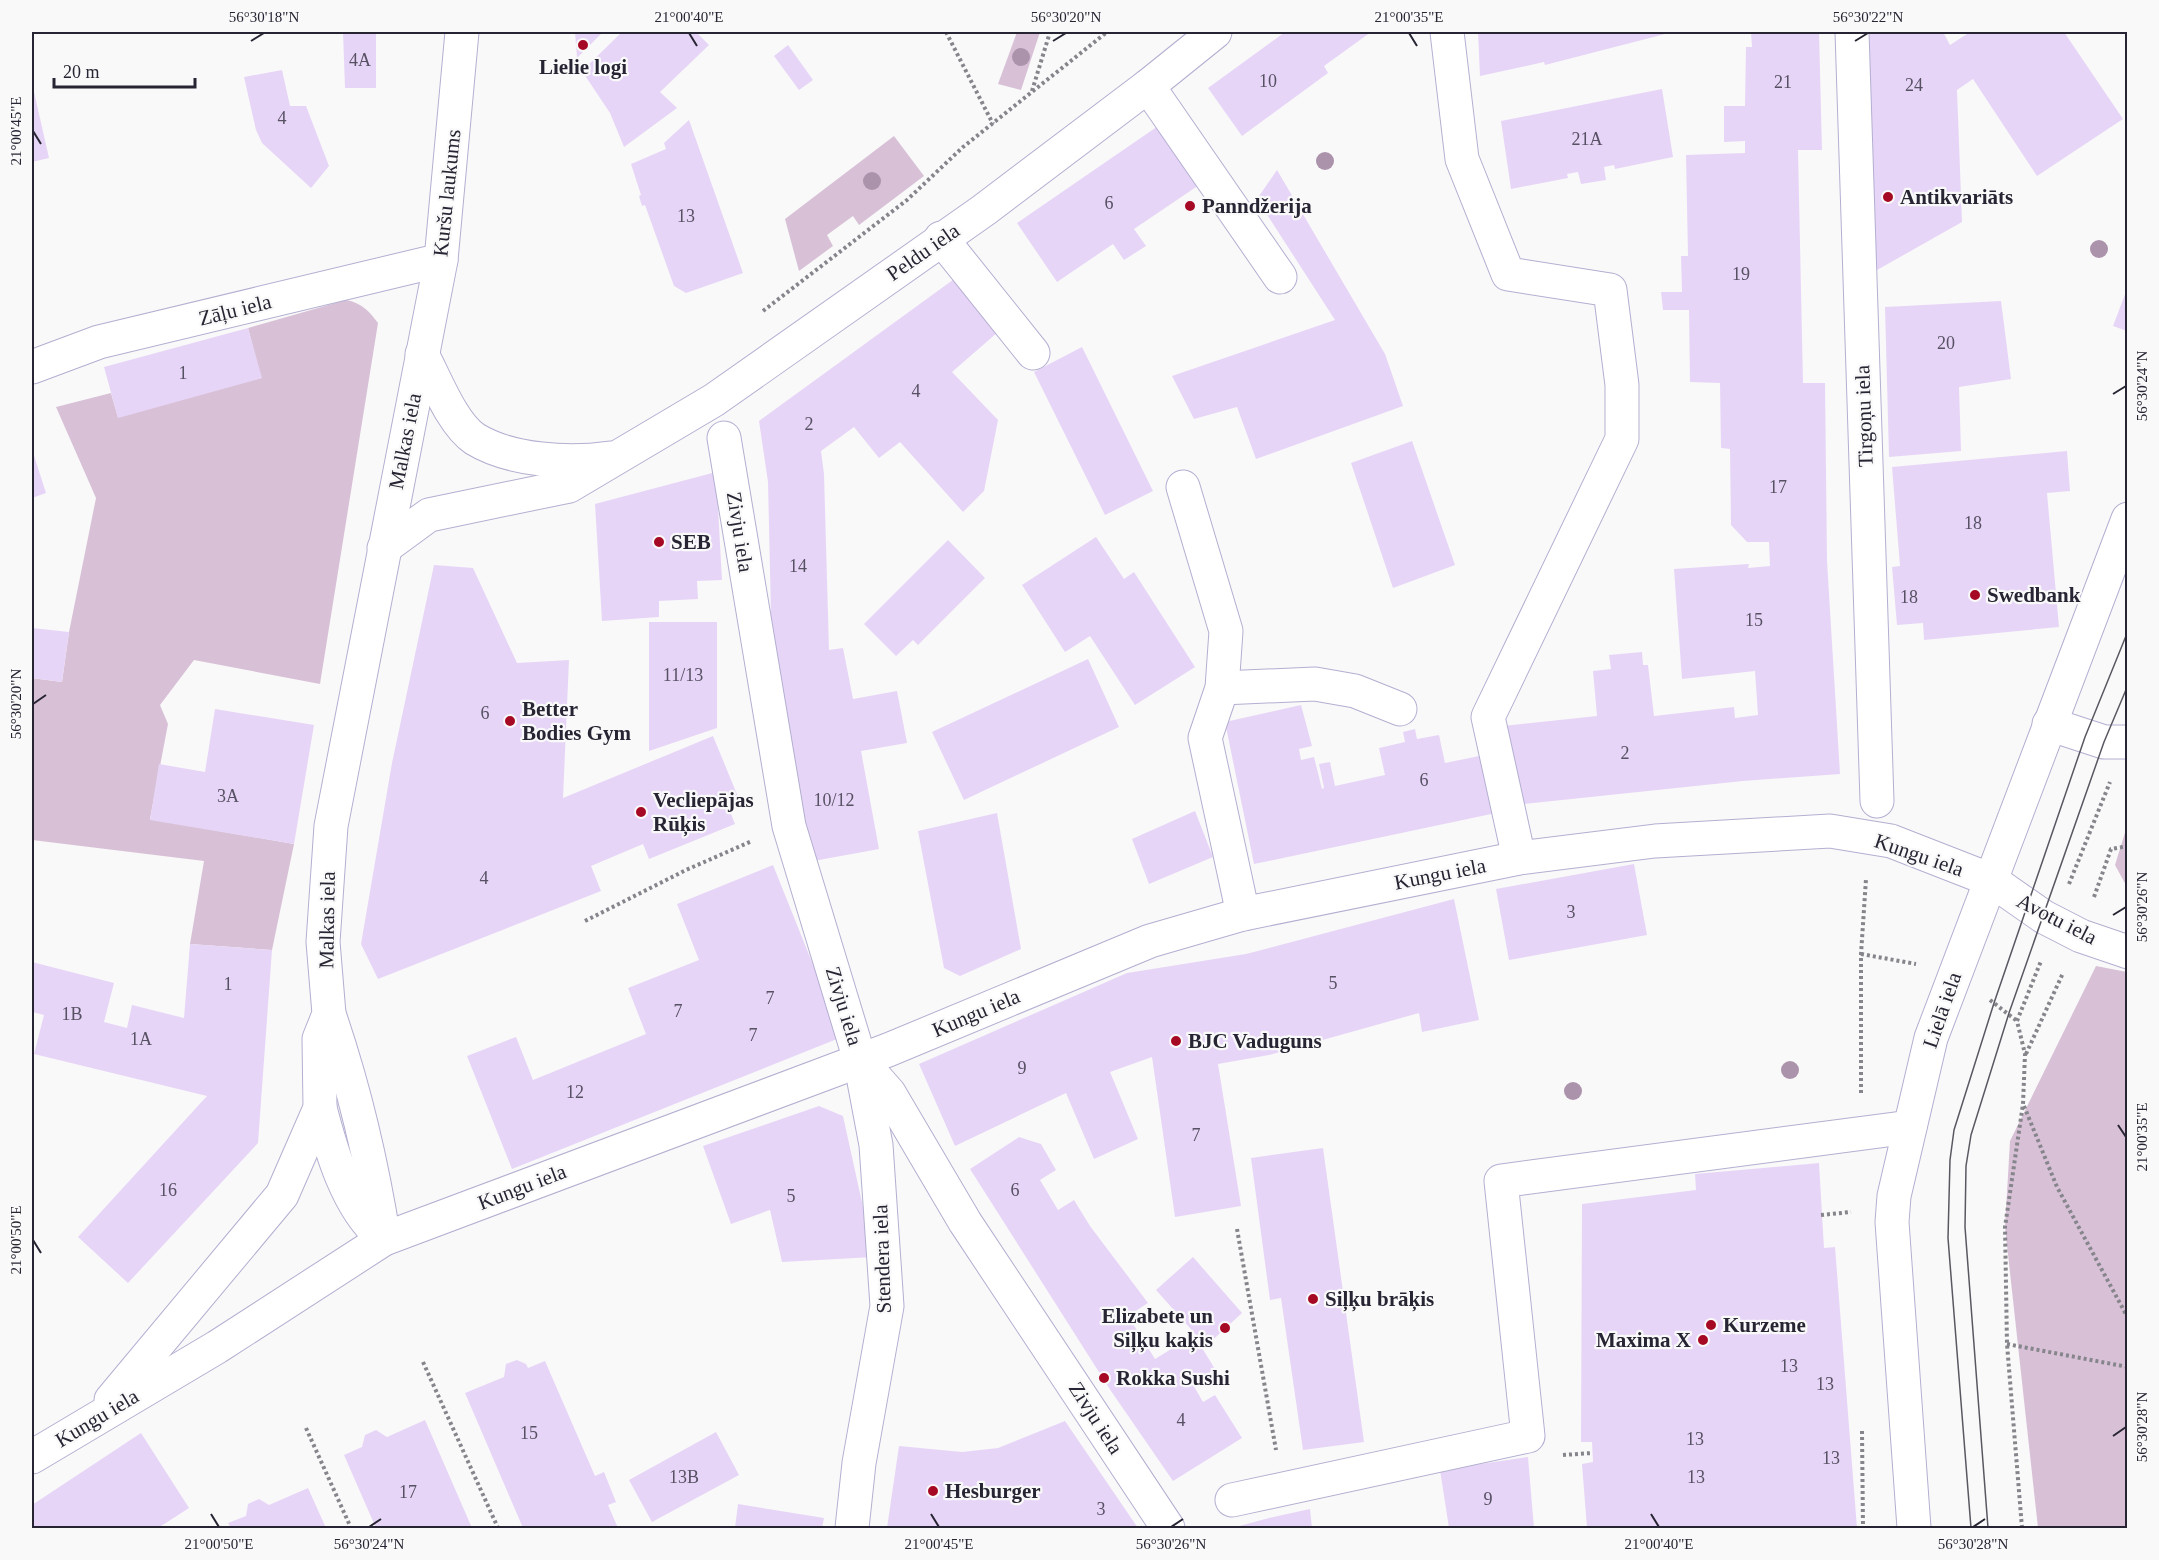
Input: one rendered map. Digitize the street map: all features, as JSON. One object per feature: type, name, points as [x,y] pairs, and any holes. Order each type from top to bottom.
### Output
[{"type":"street","name":"Kuršu laukums","points":[[423,354],[441,260],[462,32]]},
{"type":"street","name":"Peldu iela","points":[[384,548],[429,515],[569,486],[714,400],[941,238],[984,210],[1148,86],[1215,32]]},
{"type":"street","points":[[1447,32],[1462,159],[1508,274],[1610,290],[1622,385],[1622,439],[1488,717],[1519,858]]},
{"type":"street","name":"Tirgoņu iela","points":[[1852,32],[1877,801]]},
{"type":"street","points":[[1148,86],[1280,277]]},
{"type":"street","points":[[941,238],[1033,353]]},
{"type":"street","name":"Zāļu iela","points":[[32,367],[99,342],[441,260]]},
{"type":"street","points":[[423,354],[454,415],[475,439],[519,456],[582,462],[621,456]]},
{"type":"street","name":"Malkas iela","points":[[96,1418],[282,1195],[320,1107],[319,1039],[329,1014],[323,942],[331,826],[423,354]]},
{"type":"street","name":"Zivju iela","points":[[724,438],[789,825],[860,1060],[890,1093],[965,1222],[1168,1528]]},
{"type":"street","points":[[1183,487],[1226,631],[1222,688],[1205,738],[1243,914]]},
{"type":"street","name":"Lielā iela","points":[[1914,1528],[1892,1222],[1894,1196],[1930,1038],[2127,519]]},
{"type":"street","points":[[1222,688],[1315,684],[1355,691],[1400,709]]},
{"type":"street","points":[[2049,724],[2104,742],[2127,742]]},
{"type":"street","name":"Kungu iela","points":[[32,1457],[217,1347],[384,1239],[860,1060],[1150,941],[1243,914],[1519,858],[1654,840],[1830,831],[1891,841],[1991,880]]},
{"type":"street","name":"Avotu iela","points":[[1991,880],[2044,917],[2081,936],[2127,952]]},
{"type":"street","points":[[329,1014],[342,1053],[374,1179],[384,1239]]},
{"type":"street","name":"Stendera iela","points":[[852,1528],[859,1463],[887,1306],[876,1145],[860,1060]]},
{"type":"street","points":[[320,1107],[332,1152],[365,1222],[384,1239]]},
{"type":"street","points":[[1232,1500],[1528,1436],[1501,1181],[1910,1127]]},
{"type":"path","points":[[945,32],[993,124]]},
{"type":"path","points":[[1031,93],[1050,32]]},
{"type":"path","points":[[757,315],[907,200],[963,147],[1107,32]]},
{"type":"path","points":[[585,921],[686,870],[789,825]]},
{"type":"path","points":[[2022,1528],[2007,1344],[2005,1227],[2023,1104],[2057,1187],[2127,1318]]},
{"type":"path","points":[[1821,1215],[1862,1211]]},
{"type":"path","points":[[1237,1229],[1283,1488]]},
{"type":"path","points":[[2007,1344],[2127,1367]]},
{"type":"path","points":[[423,1362],[498,1528]]},
{"type":"path","points":[[306,1428],[351,1528]]},
{"type":"shaded area","points":[[1017,32],[1040,32],[1021,90],[998,84]]},
{"type":"shaded area","points":[[894,136],[924,176],[859,225],[853,216],[827,235],[833,246],[799,271],[785,219]]},
{"type":"shaded area","points":[[346,300],[365,308],[378,323],[320,684],[194,660],[160,705],[168,724],[150,819],[294,844],[272,950],[190,944],[204,861],[32,840],[32,678],[62,682],[69,632],[96,498],[56,407],[111,393],[118,417],[261,378],[248,328]]},
{"type":"shaded area","points":[[2127,826],[2127,887],[2115,865]]},
{"type":"shaded area","points":[[2096,966],[2127,972],[2127,1528],[2038,1528],[2005,1227],[2010,1141]]},
{"type":"building","points":[[343,32],[376,32],[376,88],[345,88]]},
{"type":"building","name":"Lielie logi","points":[[575,32],[603,32],[577,58]]},
{"type":"building","points":[[622,32],[696,32],[709,45],[660,92],[677,108],[624,147],[610,113],[582,71]]},
{"type":"building","points":[[1285,32],[1371,32],[1324,66],[1328,73],[1242,136],[1208,88]]},
{"type":"building","points":[[1478,32],[1673,32],[1545,65],[1544,62],[1480,76]]},
{"type":"building","points":[[1751,32],[1819,32],[1822,150],[1798,150],[1803,383],[1825,383],[1827,561],[1840,774],[1743,781],[1524,804],[1503,726],[1597,716],[1593,671],[1611,669],[1609,655],[1642,652],[1643,665],[1648,665],[1654,716],[1734,707],[1735,718],[1758,715],[1755,671],[1682,679],[1674,569],[1749,564],[1748,568],[1770,566],[1769,542],[1747,542],[1731,525],[1730,449],[1721,448],[1720,383],[1690,382],[1689,310],[1663,310],[1661,292],[1682,292],[1681,256],[1688,256],[1686,155],[1745,153],[1745,141],[1724,142],[1724,106],[1745,106],[1746,47],[1752,47]]},
{"type":"building","points":[[1860,32],[1943,32],[1950,45],[1970,32],[2064,32],[2123,119],[2037,176],[1973,79],[1957,90],[1962,222],[1870,274]]},
{"type":"building","points":[[788,45],[813,80],[799,90],[774,56]]},
{"type":"building","points":[[282,70],[290,106],[306,106],[329,166],[311,188],[262,143],[256,130],[244,77]]},
{"type":"building","points":[[32,83],[49,158],[32,162]]},
{"type":"building","points":[[1662,89],[1673,157],[1615,169],[1614,165],[1604,167],[1606,180],[1581,184],[1578,172],[1567,174],[1568,178],[1511,189],[1501,121]]},
{"type":"building","points":[[689,120],[743,273],[686,293],[674,286],[645,205],[642,206],[639,196],[641,195],[631,164],[666,149],[664,143]]},
{"type":"building","points":[[1161,124],[1202,183],[1134,229],[1146,246],[1124,260],[1113,244],[1057,282],[1017,223]]},
{"type":"building","points":[[1277,170],[1385,354],[1403,406],[1256,459],[1237,407],[1194,419],[1172,376],[1335,320],[1257,199]]},
{"type":"building","points":[[961,274],[998,332],[952,372],[998,420],[984,491],[963,512],[900,442],[879,458],[854,427],[821,451],[824,474],[829,650],[843,648],[853,699],[897,691],[907,743],[861,751],[879,849],[808,862],[772,659],[768,482],[759,421]]},
{"type":"building","points":[[2127,289],[2127,331],[2113,326]]},
{"type":"building","points":[[2001,301],[2011,379],[1959,387],[1961,451],[1889,457],[1885,307]]},
{"type":"building","points":[[248,328],[262,378],[118,418],[104,367]]},
{"type":"building","points":[[1082,347],[1153,491],[1105,515],[1034,372]]},
{"type":"building","points":[[1412,441],[1455,565],[1393,588],[1351,463]]},
{"type":"building","points":[[32,449],[46,493],[32,498]]},
{"type":"building","points":[[2067,451],[2070,491],[2047,493],[2059,627],[1924,640],[1923,623],[1897,625],[1892,567],[1900,566],[1892,467]]},
{"type":"building","name":"SEB","points":[[716,472],[722,580],[697,581],[698,599],[659,601],[659,617],[602,621],[595,504]]},
{"type":"building","points":[[1096,537],[1124,579],[1134,572],[1195,667],[1135,705],[1090,636],[1065,652],[1022,585]]},
{"type":"building","points":[[948,540],[985,578],[918,645],[913,640],[896,656],[864,624]]},
{"type":"building","points":[[434,565],[473,568],[517,663],[569,660],[563,798],[713,736],[741,804],[729,809],[735,824],[649,859],[643,844],[591,866],[601,891],[378,979],[361,944],[392,763]]},
{"type":"building","points":[[649,622],[717,622],[717,728],[649,751]]},
{"type":"building","points":[[32,628],[69,632],[62,682],[32,678]]},
{"type":"building","points":[[1088,659],[1119,727],[964,800],[932,732]]},
{"type":"building","points":[[1301,705],[1312,746],[1299,749],[1301,760],[1314,757],[1322,789],[1324,788],[1319,764],[1330,762],[1335,786],[1385,775],[1379,748],[1405,742],[1403,732],[1415,729],[1417,739],[1439,735],[1445,763],[1484,755],[1496,813],[1254,864],[1225,722]]},
{"type":"building","points":[[215,709],[314,725],[294,844],[150,820],[159,764],[205,772]]},
{"type":"building","points":[[1195,811],[1213,857],[1149,884],[1132,839]]},
{"type":"building","points":[[997,813],[1021,949],[960,976],[944,968],[918,831]]},
{"type":"building","points":[[1634,864],[1647,935],[1509,960],[1496,889]]},
{"type":"building","points":[[773,865],[842,1037],[512,1169],[467,1056],[516,1037],[533,1080],[646,1034],[628,988],[699,960],[677,904]]},
{"type":"building","points":[[1454,899],[1479,1020],[1422,1032],[1419,1013],[1269,1055],[1218,1064],[1241,1206],[1175,1217],[1152,1057],[1110,1072],[1138,1139],[1094,1159],[1066,1093],[955,1146],[919,1064],[1127,973],[1246,954]]},
{"type":"building","points":[[190,944],[272,950],[258,1143],[128,1283],[78,1237],[207,1096],[34,1054],[44,1015],[32,1012],[32,962],[114,983],[104,1022],[127,1028],[132,1005],[184,1018]]},
{"type":"building","points":[[819,1106],[843,1116],[874,1257],[782,1262],[770,1210],[731,1224],[703,1146]]},
{"type":"building","points":[[1019,1137],[1041,1144],[1056,1170],[1040,1180],[1058,1210],[1074,1200],[1090,1226],[1148,1303],[1128,1316],[1155,1359],[1194,1335],[1215,1369],[1192,1383],[1203,1402],[1215,1395],[1242,1438],[1173,1481],[1111,1391],[970,1169]]},
{"type":"building","name":"Siļķu brāķis","points":[[1323,1148],[1364,1442],[1303,1450],[1281,1298],[1270,1300],[1251,1158]]},
{"type":"building","name":"Kurzeme","points":[[1819,1163],[1824,1248],[1835,1247],[1857,1528],[1587,1528],[1582,1464],[1593,1462],[1592,1442],[1581,1442],[1582,1204],[1696,1190],[1695,1174]]},
{"type":"building","points":[[1193,1257],[1242,1313],[1206,1346],[1156,1290]]},
{"type":"building","points":[[517,1360],[526,1364],[528,1368],[545,1361],[595,1476],[604,1472],[616,1502],[608,1505],[618,1528],[523,1528],[465,1393],[504,1377],[506,1364]]},
{"type":"building","points":[[425,1420],[472,1528],[376,1528],[344,1455],[362,1447],[365,1435],[376,1430],[387,1437]]},
{"type":"building","points":[[1065,1421],[1138,1528],[887,1528],[899,1446],[962,1452],[998,1448]]},
{"type":"building","points":[[716,1432],[739,1475],[652,1522],[629,1480]]},
{"type":"building","points":[[141,1433],[189,1508],[158,1528],[32,1528],[32,1505]]},
{"type":"building","points":[[1528,1457],[1534,1528],[1449,1528],[1440,1470]]},
{"type":"building","points":[[308,1488],[326,1528],[231,1528],[228,1523],[246,1516],[248,1504],[259,1499],[269,1505]]},
{"type":"building","points":[[738,1504],[824,1518],[822,1528],[735,1528]]},
{"type":"building","points":[[1310,1509],[1312,1528],[1232,1528],[1269,1518]]},
{"type":"tram line","points":[[1971,1528],[1948,1238],[1950,1160],[1954,1130],[1994,1003],[2085,737],[2128,631]]},
{"type":"tram line","points":[[1988,1528],[1965,1227],[1966,1166],[1971,1135],[2009,1013],[2104,742],[2128,685]]},
{"type":"place","name":"Lielie logi","points":[[583,45]]},
{"type":"place","name":"Antikvariāts","points":[[1888,197]]},
{"type":"place","name":"Panndžerija","points":[[1190,206]]},
{"type":"place","name":"SEB","points":[[659,542]]},
{"type":"place","name":"Swedbank","points":[[1975,595]]},
{"type":"place","name":"Better Bodies Gym","points":[[510,721]]},
{"type":"place","name":"Vecliepājas Rūķis","points":[[641,812]]},
{"type":"place","name":"BJC Vaduguns","points":[[1176,1041]]},
{"type":"place","name":"Siļķu brāķis","points":[[1313,1299]]},
{"type":"place","name":"Kurzeme","points":[[1711,1325]]},
{"type":"place","name":"Elizabete un Siļķu kaķis","points":[[1225,1328]]},
{"type":"place","name":"Maxima X","points":[[1703,1340]]},
{"type":"place","name":"Rokka Sushi","points":[[1104,1378]]},
{"type":"place","name":"Hesburger","points":[[933,1491]]}]
